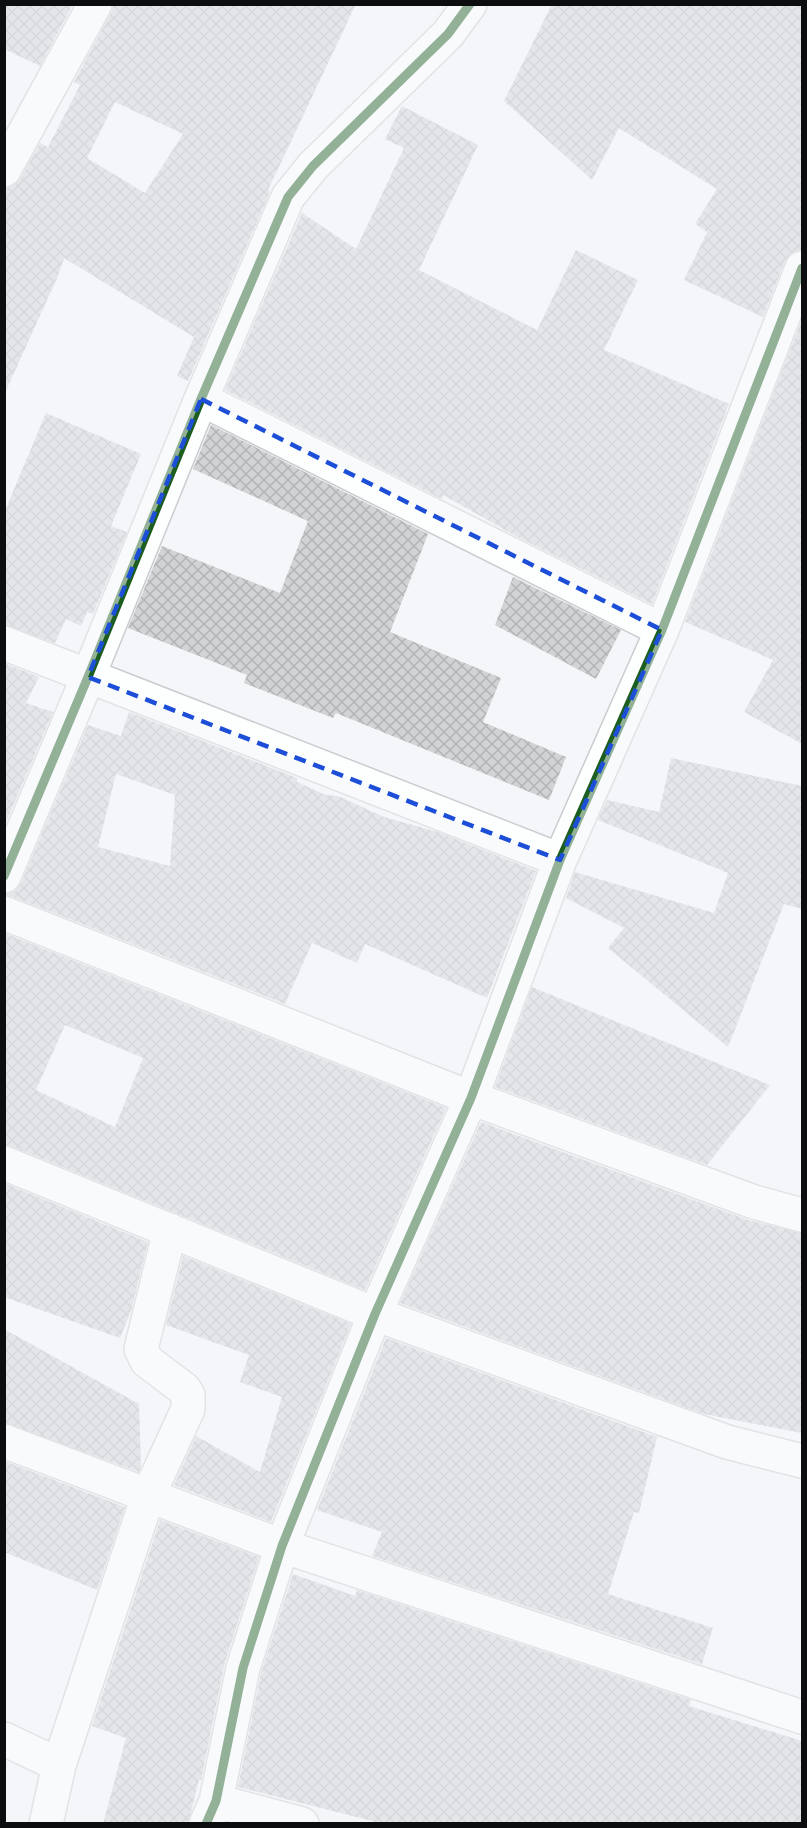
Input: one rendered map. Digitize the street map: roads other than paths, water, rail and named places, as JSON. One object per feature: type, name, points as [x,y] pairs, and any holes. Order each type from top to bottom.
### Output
[{"type":"street","points":[[4,170],[94,4]]},
{"type":"street","points":[[4,876],[201,399],[288,197],[313,166],[448,34],[470,4]]},
{"type":"street","points":[[302,1824],[211,1812],[243,1668],[282,1546],[375,1314],[471,1098],[561,860],[662,630],[802,269]]},
{"type":"street","points":[[201,399],[662,630]]},
{"type":"street","points":[[4,643],[561,860]]},
{"type":"street","points":[[4,913],[471,1098],[754,1202],[802,1215]]},
{"type":"street","points":[[4,1163],[375,1314],[727,1442],[802,1461]]},
{"type":"street","points":[[46,1824],[59,1765],[148,1496],[188,1409],[188,1395],[184,1389],[147,1361],[141,1349],[170,1230]]},
{"type":"street","points":[[4,1441],[282,1546],[802,1717]]},
{"type":"street","points":[[4,1739],[59,1765]]}]
